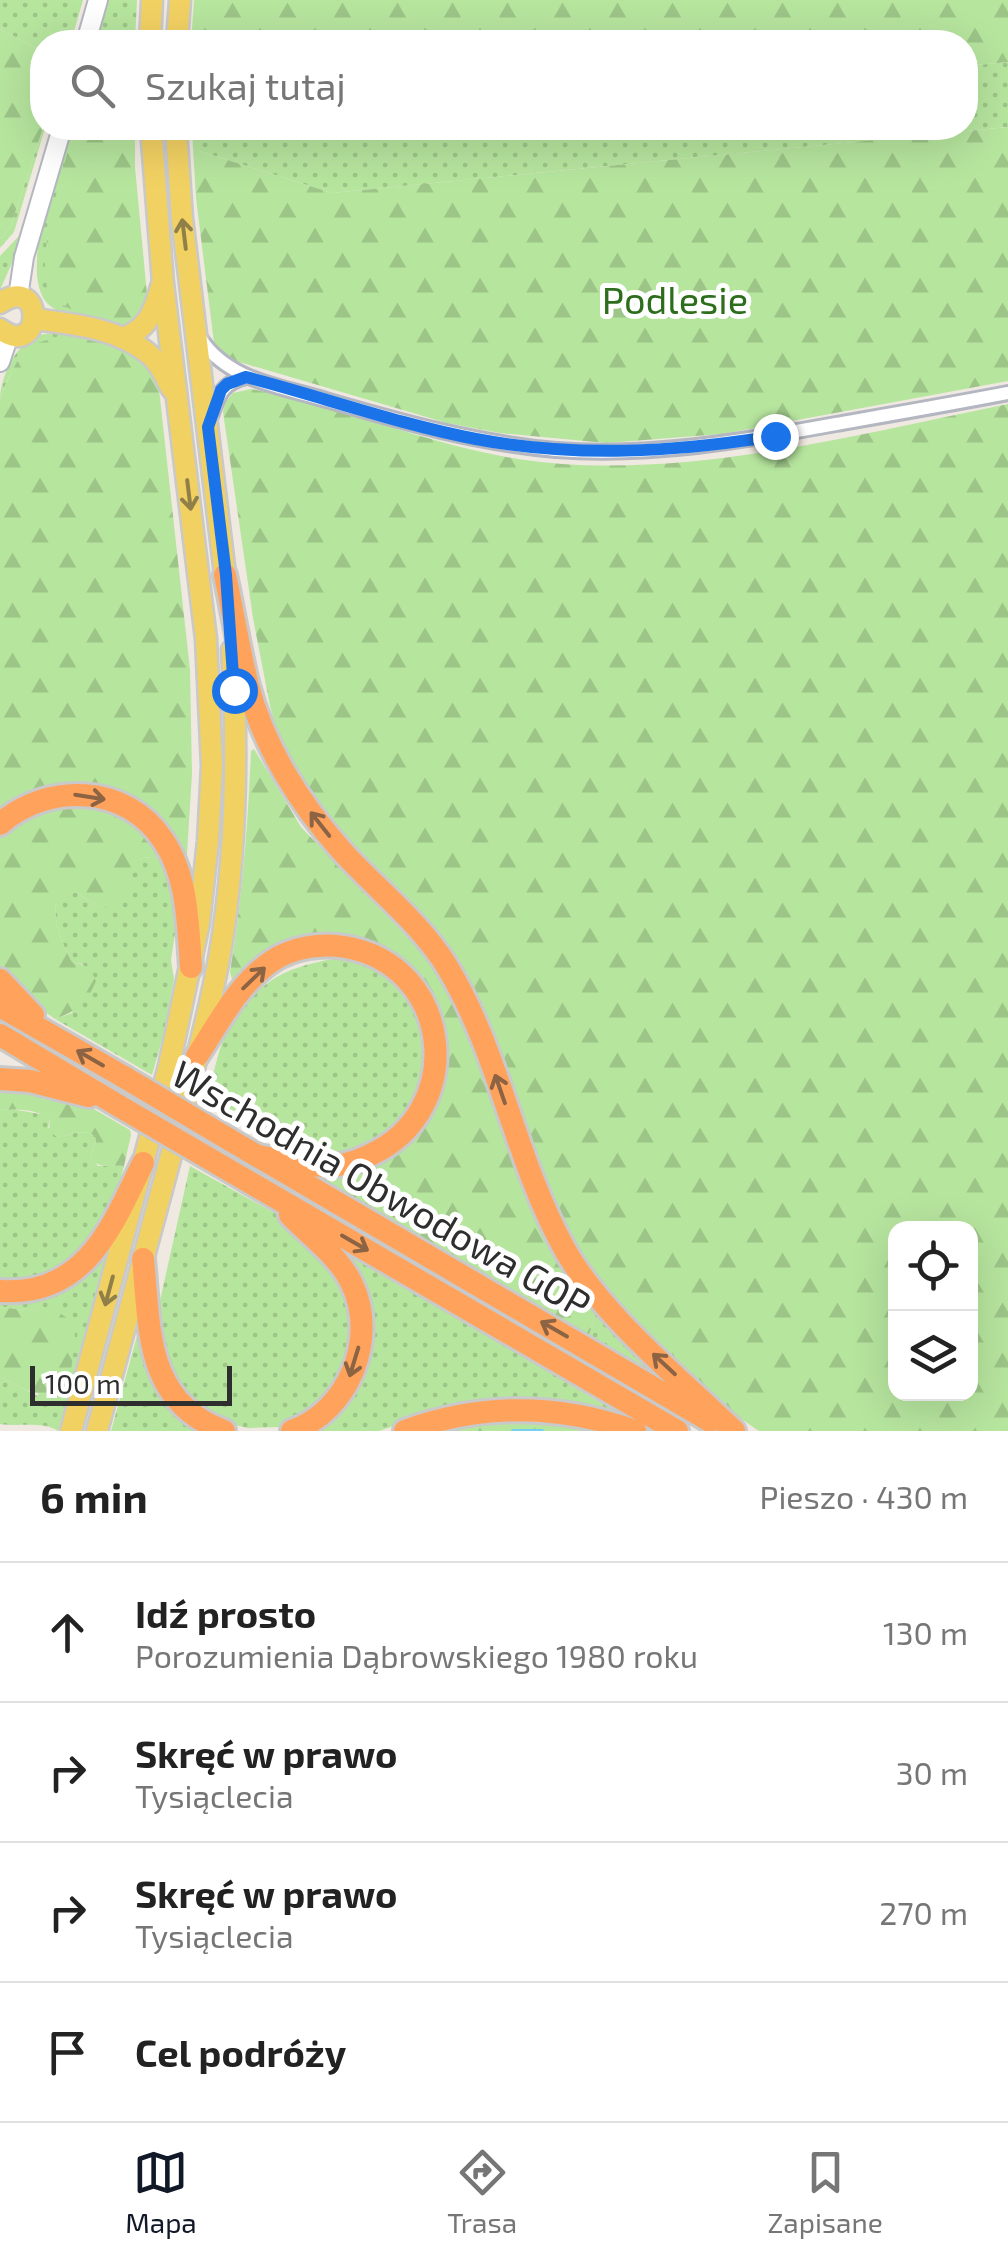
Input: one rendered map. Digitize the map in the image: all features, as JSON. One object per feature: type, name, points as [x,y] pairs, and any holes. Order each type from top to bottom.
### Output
[{"type":"highway","points":[[226,575],[248,689],[282,766],[318,822],[444,962],[479,1030],[528,1172],[566,1251],[632,1334],[731,1431]]},
{"type":"highway","points":[[0,824],[40,799],[61,794],[102,798],[132,811],[164,840],[180,877],[191,967]]},
{"type":"highway","points":[[197,1056],[259,971],[284,954],[314,946],[362,950],[386,962],[413,986],[422,1000],[434,1030],[435,1070],[421,1110],[401,1136],[374,1154],[347,1164],[326,1166],[258,1156]]},
{"type":"highway","points":[[0,980],[56,1038]]},
{"type":"highway","name":"Wschodnia Obwodowa GOP","points":[[0,1006],[731,1431]]},
{"type":"highway","name":"Wschodnia Obwodowa GOP","points":[[0,1035],[677,1431]]},
{"type":"highway","points":[[0,1079],[30,1082],[116,1104]]},
{"type":"highway","points":[[0,1291],[24,1292],[44,1287],[86,1260],[101,1244],[143,1163]]},
{"type":"highway","points":[[270,1194],[342,1268],[357,1297],[360,1316],[356,1364],[342,1392],[321,1414],[292,1431]]},
{"type":"highway","points":[[144,1259],[151,1343],[158,1370],[181,1404],[203,1422],[224,1431]]},
{"type":"highway","points":[[405,1431],[474,1412],[522,1410],[567,1413],[635,1431]]},
{"type":"main road","points":[[151,30],[152,0]]},
{"type":"main road","points":[[178,30],[180,0]]},
{"type":"main road","points":[[72,1431],[191,967],[203,893],[212,766],[206,639],[163,283],[151,140]]},
{"type":"main road","points":[[97,1431],[197,1056],[220,954],[234,809],[236,739],[226,575],[182,218],[177,140]]},
{"type":"main road","points":[[122,338],[147,323],[163,283]]},
{"type":"main road","points":[[4,332],[24,333],[34,319],[29,302],[9,300]]},
{"type":"main road","points":[[34,319],[122,338],[151,356],[177,398]]},
{"type":"street","points":[[89,30],[98,0]]},
{"type":"street","points":[[9,300],[58,140]]},
{"type":"street","points":[[196,331],[217,360],[246,377],[453,434],[583,451],[722,444],[1008,393]]},
{"type":"street","points":[[0,362],[4,332]]},
{"type":"street","points":[[208,427],[221,390],[246,377]]},
{"type":"green space","points":[[0,0],[83,0],[74,30],[30,30],[30,45],[0,29]]},
{"type":"green space","points":[[107,0],[137,0],[136,30],[98,30]]},
{"type":"green space","points":[[194,0],[1008,0],[1008,62],[978,65],[978,30],[192,30]]},
{"type":"green space","points":[[0,29],[30,45],[30,140],[39,140],[10,228],[0,239]]},
{"type":"green space","points":[[1008,62],[1008,127],[978,130],[978,65]]},
{"type":"green space","name":"Podlesie","points":[[1008,127],[1008,381],[722,434],[606,443],[500,433],[447,423],[236,361],[214,343],[193,149],[332,193],[875,140],[978,140],[978,130]]},
{"type":"green space","points":[[41,140],[14,232],[0,248],[0,239],[10,228]]},
{"type":"green space","points":[[49,140],[16,254],[0,290],[0,256],[19,236]]},
{"type":"green space","points":[[66,140],[71,140],[47,240],[57,301],[115,326],[64,313],[49,305],[40,290],[38,246]]},
{"type":"green space","points":[[71,140],[135,140],[148,305],[126,325],[106,323],[65,306],[50,293],[45,260]]},
{"type":"green space","points":[[193,140],[875,140],[332,193],[193,149]]},
{"type":"green space","points":[[68,333],[101,342],[63,339],[36,345],[16,364],[0,400],[6,373],[27,342],[39,335]]},
{"type":"green space","points":[[71,337],[138,354],[158,380],[190,670],[192,774],[185,864],[120,797],[0,813],[0,400],[14,368],[30,347]]},
{"type":"green space","points":[[251,389],[483,452],[562,464],[618,465],[674,463],[786,449],[1008,404],[1008,1431],[759,1431],[715,1401],[640,1329],[603,1287],[556,1207],[485,1016],[466,979],[343,839],[290,761],[276,729],[253,618],[223,412],[233,393]]},
{"type":"green space","points":[[254,749],[301,827],[416,946],[448,985],[484,1067],[524,1187],[597,1308],[588,1339],[394,1221],[371,1165],[445,1073],[444,1029],[433,997],[420,977],[385,949],[349,937],[232,979]]},
{"type":"green space","points":[[83,803],[129,821],[163,856],[142,858],[133,865],[120,903],[101,908],[77,893],[67,892],[58,901],[56,918],[66,951],[73,963],[88,968],[96,981],[80,1005],[55,1019],[0,970],[0,835],[35,813]]},
{"type":"green space","points":[[163,856],[172,882],[177,920],[171,960],[174,980],[152,1075],[55,1019],[72,1013],[83,964],[73,963],[70,958],[55,911],[66,891],[77,893],[101,908],[129,880],[132,865],[142,858]]},
{"type":"green space","points":[[338,958],[359,959],[377,966],[407,989],[428,1038],[419,1097],[385,1138],[345,1154],[319,1157],[283,1150],[206,1105],[222,1043],[242,1008],[263,987],[285,973]]},
{"type":"green space","points":[[0,1087],[15,1087],[87,1105],[130,1130],[124,1166],[96,1163],[90,1156],[96,1142],[91,1134],[57,1137],[49,1131],[50,1119],[45,1116],[26,1110],[0,1110]]},
{"type":"green space","points":[[0,1110],[46,1115],[50,1119],[48,1127],[57,1137],[86,1132],[95,1136],[90,1156],[98,1166],[124,1166],[100,1231],[53,1275],[0,1283]]},
{"type":"green space","points":[[371,1165],[394,1221],[311,1174]]},
{"type":"green space","points":[[190,1166],[280,1216],[339,1275],[351,1312],[349,1361],[315,1412],[283,1427],[248,1428],[216,1421],[178,1391],[155,1323]]},
{"type":"green space","points":[[326,1237],[637,1422],[420,1417],[379,1431],[318,1431],[345,1406],[357,1388],[370,1346]]},
{"type":"green space","points":[[113,1244],[58,1431],[38,1425],[0,1424],[0,1377],[38,1396],[52,1309],[0,1307],[0,1302],[37,1300],[65,1290]]},
{"type":"green space","points":[[0,1307],[52,1308],[73,1322],[70,1380],[51,1392],[35,1393],[0,1377]]},
{"type":"green space","points":[[597,1308],[675,1391],[588,1339]]},
{"type":"green space","points":[[140,1325],[154,1385],[170,1410],[196,1431],[111,1431]]},
{"type":"green space","points":[[531,1416],[617,1431],[433,1431]]},
{"type":"waterway","points":[[513,1431],[542,1431]]},
{"type":"route","points":[[234,690],[226,575],[208,427],[217,398],[227,384],[246,377],[435,430],[558,450],[641,451],[775,436]]}]
